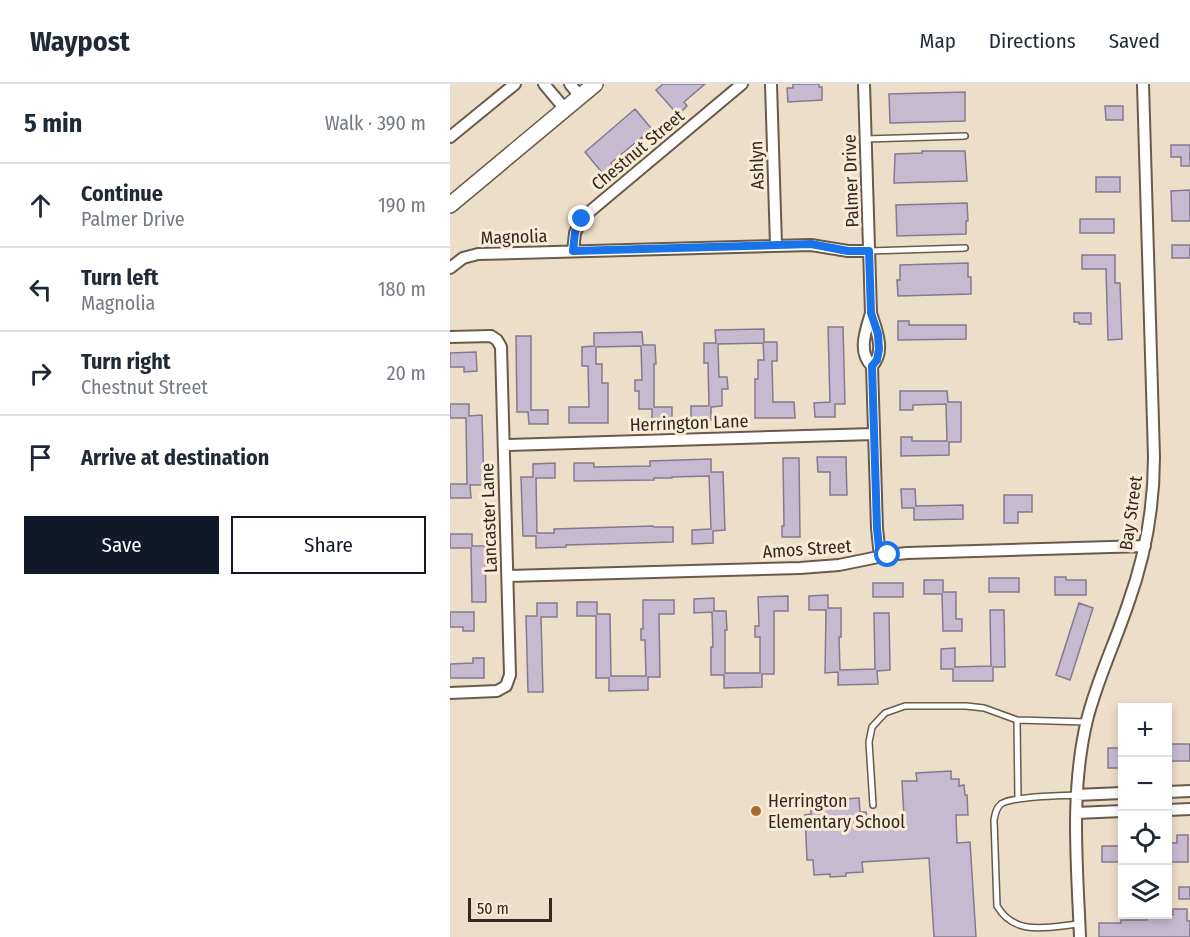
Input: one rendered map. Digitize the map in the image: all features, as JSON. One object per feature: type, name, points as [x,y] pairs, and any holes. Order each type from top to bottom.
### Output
[{"type":"main road","points":[[450,205],[565,109],[575,90],[595,84]]},
{"type":"street","points":[[450,137],[515,84]]},
{"type":"street","points":[[544,84],[565,109]]},
{"type":"street","name":"Chestnut Street","points":[[573,251],[576,227],[586,214],[742,84]]},
{"type":"street","name":"Ashlyn","points":[[771,84],[776,245]]},
{"type":"street","name":"Palmer Drive","points":[[864,84],[871,313],[864,342],[866,358],[872,366],[880,557]]},
{"type":"street","name":"Bay Street","points":[[1080,937],[1076,795],[1081,751],[1086,722],[1097,685],[1133,589],[1144,546],[1152,496],[1154,457],[1143,84]]},
{"type":"street","name":"Magnolia","points":[[450,268],[473,254],[814,244],[848,251],[869,251]]},
{"type":"street","name":"Lancaster Lane","points":[[450,337],[491,336],[500,345],[510,675],[509,681],[497,691],[450,693]]},
{"type":"street","name":"Herrington Lane","points":[[504,445],[874,434]]},
{"type":"street","name":"Amos Street","points":[[508,576],[800,568],[846,564],[907,553],[1144,546]]},
{"type":"street","points":[[1172,792],[1190,791]]},
{"type":"street","points":[[1076,795],[1118,794]]},
{"type":"street","points":[[1172,810],[1190,809]]},
{"type":"street","points":[[1076,813],[1118,811]]},
{"type":"lane","points":[[866,139],[965,136]]},
{"type":"lane","points":[[869,251],[965,248]]},
{"type":"lane","points":[[873,805],[869,742],[872,727],[885,713],[905,706],[966,705],[984,708],[1017,720],[1086,722]]},
{"type":"lane","points":[[1017,720],[1018,799]]},
{"type":"lane","points":[[1076,795],[1003,802],[996,810],[994,820],[997,906],[1002,915],[1011,923],[1025,927],[1079,924]]},
{"type":"building","points":[[663,84],[705,84],[684,102],[687,106],[678,115],[656,90]]},
{"type":"building","points":[[793,84],[819,84],[819,87],[822,87],[822,100],[788,102],[787,88],[793,88]]},
{"type":"building","points":[[965,92],[965,121],[890,123],[889,94]]},
{"type":"building","points":[[1105,106],[1123,106],[1123,120],[1106,120]]},
{"type":"building","points":[[635,109],[655,133],[645,141],[642,137],[611,163],[615,168],[605,176],[585,152]]},
{"type":"building","points":[[1171,145],[1190,145],[1190,166],[1181,166],[1181,157],[1171,157]]},
{"type":"building","points":[[922,151],[965,151],[967,181],[894,183],[895,154],[922,153]]},
{"type":"building","points":[[1096,177],[1120,177],[1120,192],[1096,192]]},
{"type":"building","points":[[1190,190],[1190,221],[1172,221],[1171,191]]},
{"type":"building","points":[[967,203],[966,234],[897,236],[896,205]]},
{"type":"building","points":[[1080,219],[1114,219],[1114,233],[1080,233]]},
{"type":"building","points":[[1172,245],[1190,245],[1190,258],[1172,258]]},
{"type":"building","points":[[1082,255],[1115,255],[1115,283],[1120,283],[1122,339],[1108,340],[1106,269],[1082,269]]},
{"type":"building","points":[[968,263],[971,294],[898,296],[897,280],[900,280],[900,265]]},
{"type":"building","points":[[1074,313],[1091,313],[1091,324],[1074,322]]},
{"type":"building","points":[[898,321],[909,321],[909,325],[966,325],[966,339],[898,340]]},
{"type":"building","points":[[828,327],[843,327],[845,404],[835,404],[835,417],[815,417],[814,403],[830,402]]},
{"type":"building","points":[[764,329],[764,342],[777,342],[777,361],[772,361],[773,402],[794,402],[795,418],[755,418],[755,379],[758,379],[758,360],[764,360],[763,343],[718,344],[719,377],[727,377],[728,389],[722,389],[722,406],[711,407],[711,420],[691,421],[691,406],[709,406],[708,363],[704,363],[704,343],[716,343],[715,330]]},
{"type":"building","points":[[642,332],[643,345],[655,345],[654,407],[672,407],[672,421],[652,422],[652,409],[639,409],[639,391],[635,391],[635,380],[642,380],[641,346],[596,347],[596,364],[602,364],[602,383],[608,383],[608,423],[569,423],[569,407],[589,407],[588,366],[582,366],[582,347],[594,346],[594,333]]},
{"type":"building","points":[[516,336],[531,336],[531,410],[548,410],[548,424],[529,424],[528,412],[517,412]]},
{"type":"building","points":[[476,352],[477,371],[464,372],[464,367],[450,367],[450,353]]},
{"type":"building","points":[[900,391],[947,391],[948,402],[961,402],[961,442],[949,442],[949,455],[901,456],[901,437],[912,437],[912,441],[947,441],[946,404],[913,405],[913,410],[900,410]]},
{"type":"building","points":[[450,404],[469,404],[469,416],[482,415],[484,485],[470,485],[471,498],[450,498],[450,484],[467,484],[466,418],[450,418]]},
{"type":"building","points":[[817,457],[846,457],[847,495],[830,495],[830,472],[818,472]]},
{"type":"building","points":[[783,458],[799,458],[800,537],[782,537],[782,526],[784,526]]},
{"type":"building","points":[[711,459],[711,472],[723,472],[725,530],[713,531],[713,543],[692,544],[692,530],[711,529],[709,476],[654,478],[654,480],[574,481],[574,463],[594,463],[594,467],[650,466],[650,461]]},
{"type":"building","points":[[555,463],[555,478],[536,478],[537,533],[554,533],[554,529],[673,527],[673,542],[536,548],[536,536],[523,536],[521,477],[533,477],[533,464]]},
{"type":"building","points":[[901,489],[915,489],[916,506],[963,505],[963,519],[914,520],[914,508],[902,508]]},
{"type":"building","points":[[1004,495],[1032,495],[1032,512],[1018,512],[1018,523],[1004,523]]},
{"type":"building","points":[[450,534],[472,534],[472,546],[485,546],[486,602],[472,602],[471,548],[450,548]]},
{"type":"building","points":[[1055,577],[1066,577],[1066,580],[1086,580],[1086,595],[1055,595]]},
{"type":"building","points":[[989,578],[1019,578],[1019,592],[989,592]]},
{"type":"building","points":[[924,580],[943,580],[943,592],[956,592],[956,619],[962,619],[962,631],[943,631],[942,594],[924,594]]},
{"type":"building","points":[[873,583],[903,583],[903,597],[873,597]]},
{"type":"building","points":[[828,595],[828,608],[841,608],[840,670],[875,669],[874,613],[889,613],[890,670],[877,671],[878,684],[838,685],[838,672],[825,673],[826,610],[809,610],[809,596]]},
{"type":"building","points":[[788,596],[788,611],[774,611],[774,674],[762,674],[762,687],[724,688],[724,675],[711,675],[712,612],[694,613],[694,599],[714,598],[714,611],[726,611],[725,673],[760,673],[760,637],[755,637],[755,626],[759,626],[758,597]]},
{"type":"building","points":[[643,600],[674,600],[674,614],[659,614],[660,677],[648,677],[648,690],[609,691],[609,678],[596,678],[596,616],[577,616],[577,602],[597,602],[597,614],[610,614],[611,676],[646,676],[645,640],[641,640]]},
{"type":"building","points":[[537,603],[557,603],[557,617],[541,617],[543,692],[528,692],[526,616],[537,616]]},
{"type":"building","points":[[1079,603],[1093,608],[1070,680],[1056,675]]},
{"type":"building","points":[[990,610],[1004,610],[1005,667],[993,667],[993,681],[953,681],[953,669],[941,669],[941,649],[955,648],[955,667],[991,666]]},
{"type":"building","points":[[450,612],[474,612],[474,631],[463,631],[463,627],[450,627]]},
{"type":"building","points":[[473,658],[484,658],[484,678],[450,678],[450,664],[473,663]]},
{"type":"building","points":[[1172,744],[1190,744],[1190,761],[1172,761]]},
{"type":"building","points":[[1108,748],[1118,748],[1118,768],[1108,768]]},
{"type":"building","points":[[951,771],[951,779],[959,779],[959,786],[964,785],[965,795],[967,795],[968,815],[956,815],[957,843],[970,842],[976,937],[934,937],[929,858],[862,862],[863,872],[830,877],[830,874],[814,875],[813,860],[807,860],[805,815],[811,814],[811,800],[844,796],[844,799],[859,798],[860,812],[866,812],[867,819],[904,817],[902,781],[917,781],[916,773]]},
{"type":"building","points":[[1177,835],[1188,835],[1188,862],[1172,862],[1172,843],[1177,843]]},
{"type":"building","points":[[1102,846],[1118,846],[1118,862],[1102,862]]},
{"type":"building","points":[[1179,887],[1190,887],[1190,899],[1179,899]]},
{"type":"building","points":[[1173,909],[1187,909],[1190,937],[1099,937],[1099,923],[1172,919]]},
{"type":"place","name":"Herrington Elementary School","points":[[756,811]]},
{"type":"route","points":[[582,219],[575,232],[573,251],[811,244],[837,250],[869,251],[871,313],[878,334],[879,349],[877,360],[872,366],[877,528],[880,557],[888,555]]}]
